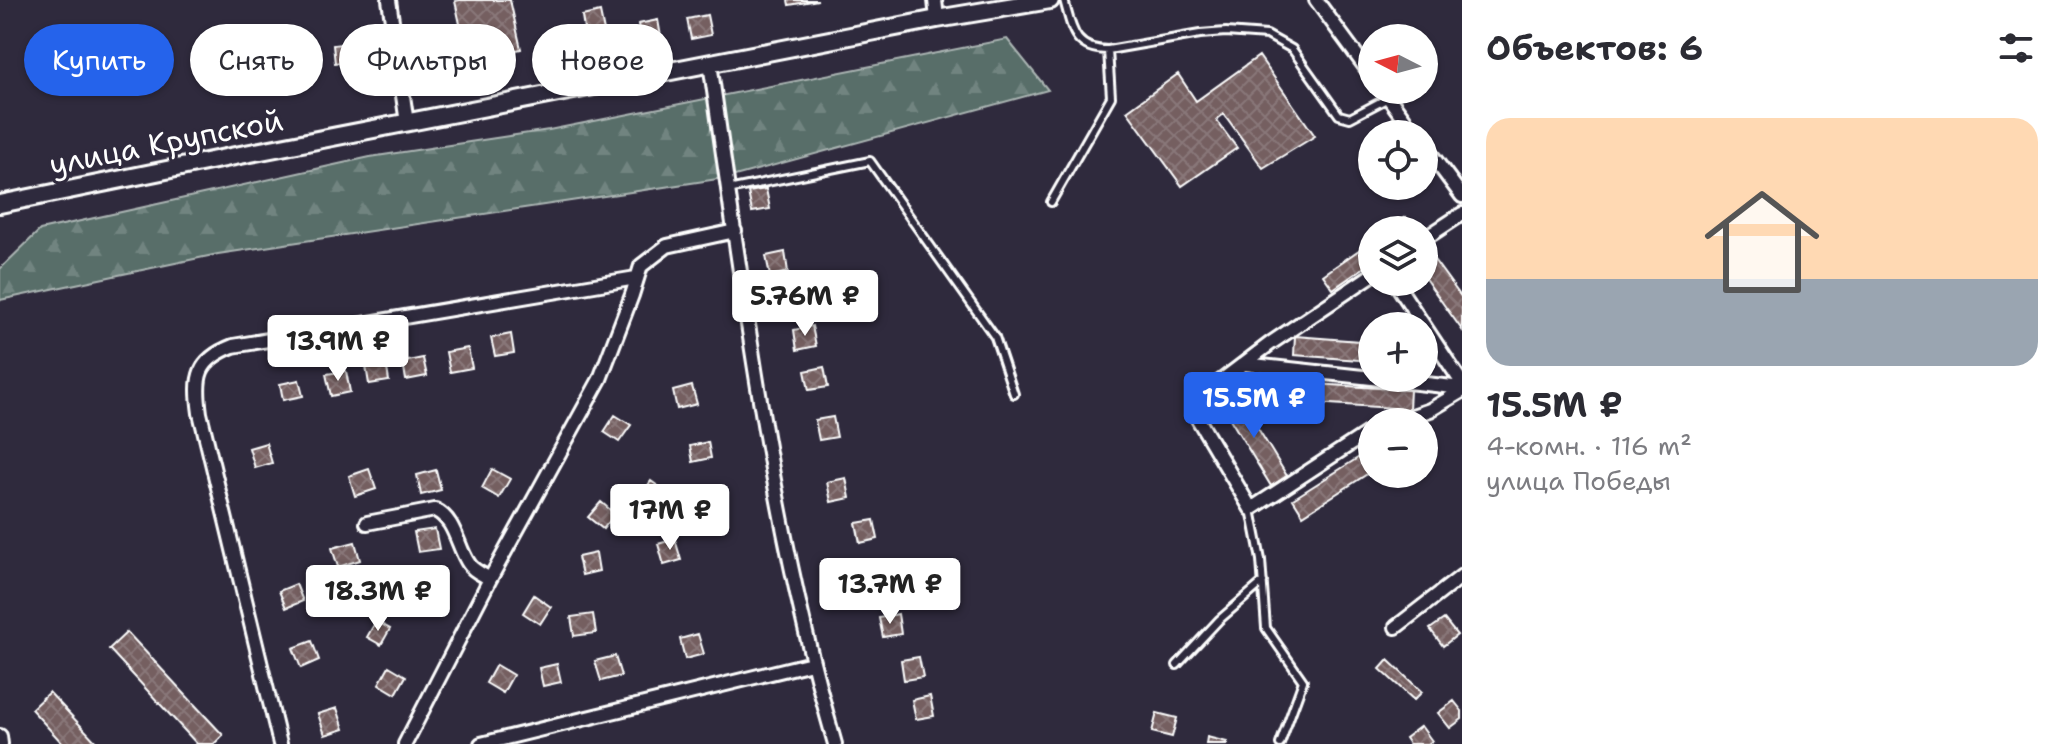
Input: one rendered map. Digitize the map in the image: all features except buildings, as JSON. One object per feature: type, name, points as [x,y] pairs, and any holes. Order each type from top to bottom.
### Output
[{"type":"street","points":[[389,0],[407,123]]},
{"type":"street","points":[[935,0],[937,19]]},
{"type":"street","name":"улица Крупской","points":[[0,204],[710,63],[1050,0]]},
{"type":"street","points":[[1316,0],[1358,57]]},
{"type":"street","points":[[710,63],[773,480],[812,663],[835,744]]},
{"type":"street","points":[[1438,164],[1462,196]]},
{"type":"street","points":[[1438,230],[1462,214]]},
{"type":"street","points":[[405,744],[490,579],[600,379],[641,266],[667,246],[735,231]]},
{"type":"street","points":[[280,744],[200,413],[197,390],[199,374],[205,363],[217,352],[233,346],[636,278]]},
{"type":"street","points":[[1358,285],[1200,397],[1195,414],[1251,509],[1358,439]]},
{"type":"street","points":[[1404,296],[1462,387]]},
{"type":"street","points":[[1244,364],[1358,376]]},
{"type":"street","points":[[1438,385],[1462,387]]},
{"type":"street","points":[[1433,408],[1462,387]]},
{"type":"street","points":[[367,523],[435,510],[442,513],[469,566],[490,579]]},
{"type":"street","points":[[1396,627],[1462,576]]},
{"type":"street","points":[[481,744],[812,663]]},
{"type":"street","points":[[0,736],[1,744]]},
{"type":"lane","points":[[1064,0],[1073,31],[1082,43],[1093,50],[1200,34],[1267,35],[1292,49],[1339,115],[1350,118],[1371,104]]},
{"type":"lane","points":[[1051,202],[1111,97],[1108,50]]},
{"type":"lane","points":[[728,190],[870,161],[995,337],[1014,394]]},
{"type":"lane","points":[[1251,509],[1261,560],[1266,628],[1303,681],[1280,744]]},
{"type":"lane","points":[[1177,665],[1219,620],[1263,582]]},
{"type":"green space","points":[[1007,39],[1048,90],[731,177],[218,254],[0,300],[0,269],[40,230],[370,157],[549,130]]}]
